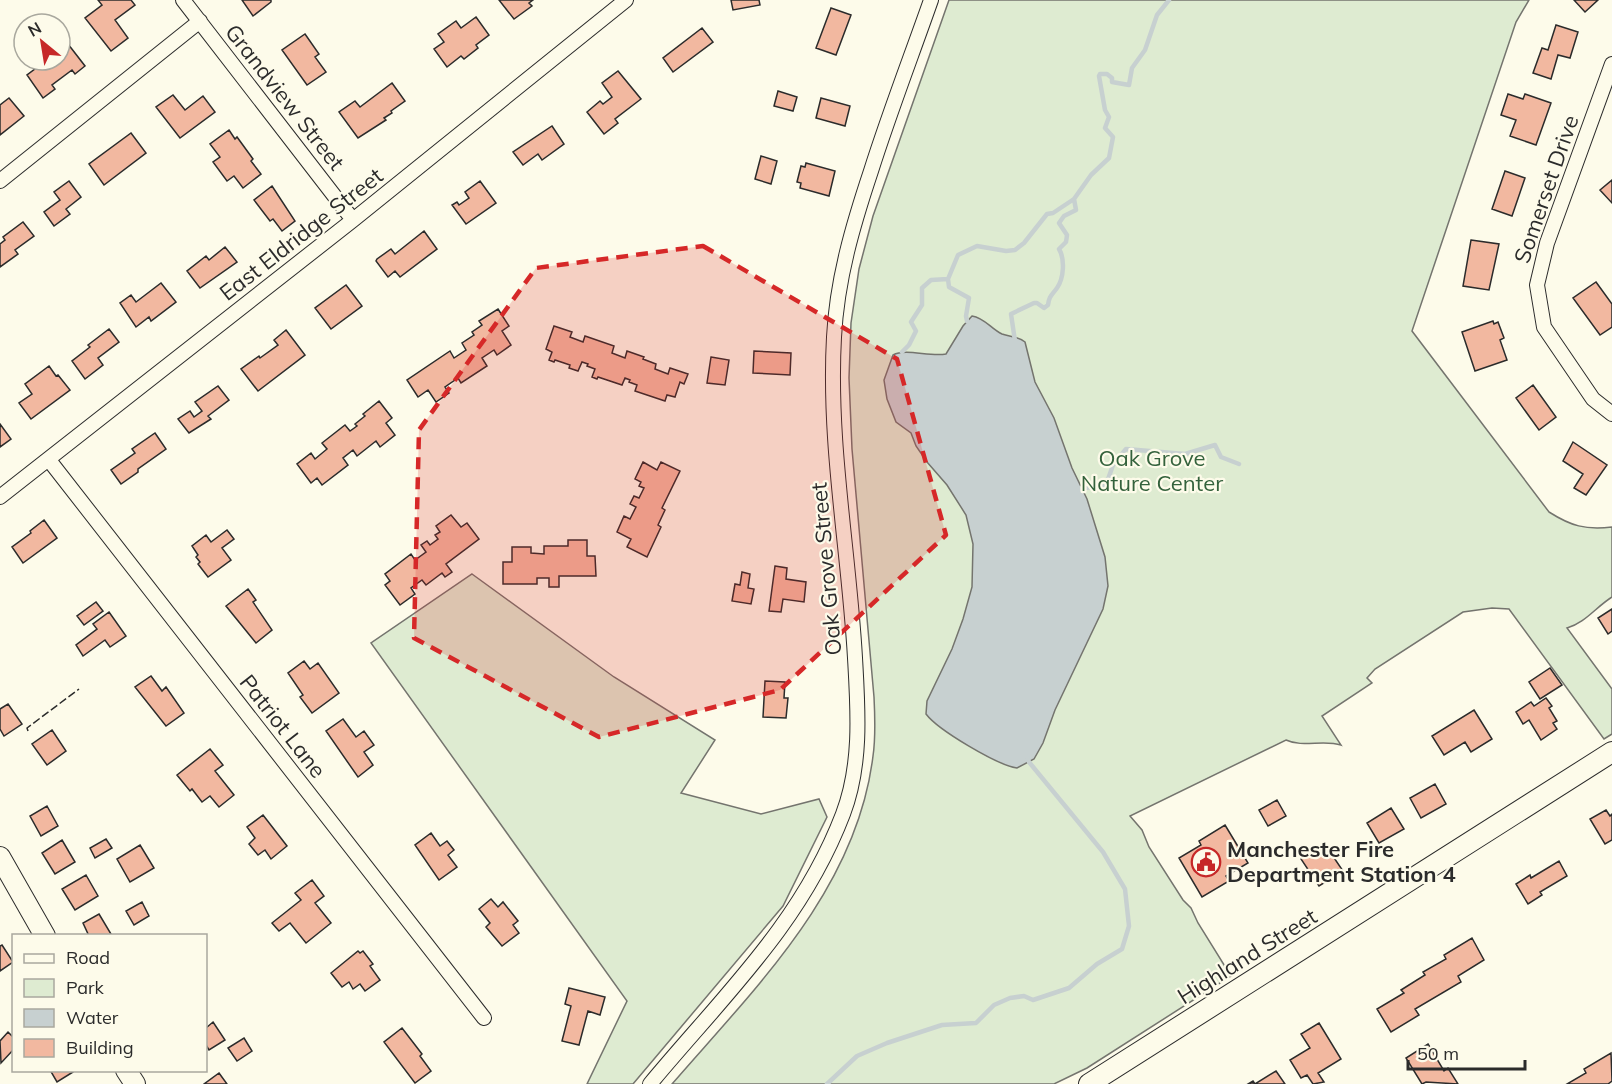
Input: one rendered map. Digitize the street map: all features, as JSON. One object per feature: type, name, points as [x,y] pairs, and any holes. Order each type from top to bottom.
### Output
[{"type":"main road","name":"Highland Street","points":[[1089,1084],[1612,752]]},
{"type":"main road","points":[[0,857],[44,934]]},
{"type":"street","name":"Grandview Street","points":[[183,0],[353,220]]},
{"type":"street","name":"East Eldridge Street","points":[[0,498],[353,220],[626,0]]},
{"type":"street","name":"Oak Grove Street","points":[[650,1084],[753,967],[793,912],[821,866],[844,812],[857,760],[858,708],[833,389],[834,335],[839,292],[850,236],[877,151],[931,0]]},
{"type":"street","points":[[0,181],[200,21]]},
{"type":"street","name":"Somerset Drive","points":[[1612,64],[1547,243],[1537,285],[1544,327],[1593,399],[1612,414]]},
{"type":"street","points":[[1599,101],[1612,108]]},
{"type":"street","name":"Patriot Lane","points":[[50,460],[484,1018]]},
{"type":"highlighted area","points":[[703,246],[897,359],[946,535],[780,690],[599,737],[414,638],[419,430],[536,268]]},
{"type":"green space","name":"Oak Grove Nature Center","points":[[949,0],[1529,0],[1516,22],[1412,331],[1549,512],[1564,521],[1579,526],[1612,527],[1612,597],[1585,619],[1567,628],[1612,689],[1612,734],[1604,739],[1509,609],[1492,608],[1463,612],[1375,669],[1367,678],[1372,683],[1322,716],[1341,745],[1299,743],[1286,740],[1130,816],[1142,830],[1149,847],[1183,900],[1191,908],[1231,976],[1087,1068],[1054,1084],[672,1084],[737,1011],[798,933],[825,893],[847,850],[863,804],[873,756],[875,719],[852,449],[849,378],[851,323],[859,269],[873,216]]},
{"type":"green space","points":[[472,574],[614,677],[715,740],[681,793],[761,814],[819,799],[827,817],[783,906],[633,1084],[587,1084],[627,1001],[371,643]]},
{"type":"water","points":[[972,316],[981,319],[1002,334],[1025,342],[1035,382],[1054,418],[1072,468],[1087,499],[1105,557],[1108,586],[1103,609],[1055,710],[1043,743],[1034,759],[1017,768],[996,761],[968,746],[942,729],[926,714],[927,701],[952,649],[972,587],[973,544],[966,515],[947,485],[916,446],[911,433],[896,422],[887,399],[884,380],[893,355],[904,352],[946,354]]},
{"type":"building","points":[[98,0],[131,0],[135,5],[115,20],[128,38],[111,51],[85,18],[102,5]]},
{"type":"building","points":[[242,0],[271,0],[271,2],[253,16]]},
{"type":"building","points":[[499,0],[533,0],[529,3],[532,6],[514,19]]},
{"type":"building","points":[[731,0],[759,0],[760,5],[733,10]]},
{"type":"building","points":[[1574,0],[1598,0],[1585,12]]},
{"type":"building","points":[[831,8],[851,15],[836,55],[816,48]]},
{"type":"building","points":[[476,17],[489,35],[464,59],[461,56],[447,67],[434,49],[444,42],[438,34],[456,21],[461,28]]},
{"type":"building","points":[[1556,25],[1578,32],[1570,58],[1558,55],[1551,79],[1533,73],[1542,48],[1548,50]]},
{"type":"building","points":[[702,28],[713,42],[673,72],[663,58]]},
{"type":"building","points":[[305,34],[319,54],[315,57],[326,72],[307,85],[282,50]]},
{"type":"building","points":[[72,49],[85,66],[75,74],[72,70]]},
{"type":"building","points":[[618,71],[641,99],[615,119],[618,123],[604,134],[587,112],[600,101],[603,104],[612,97],[602,83]]},
{"type":"building","points":[[31,72],[69,72],[52,85],[55,89],[43,98],[27,75]]},
{"type":"building","points":[[392,83],[405,101],[384,118],[386,120],[358,138],[339,112],[355,101],[360,107]]},
{"type":"building","points":[[778,91],[797,97],[793,111],[774,106]]},
{"type":"building","points":[[1508,94],[1523,99],[1525,94],[1551,103],[1536,145],[1510,136],[1516,120],[1501,115]]},
{"type":"building","points":[[173,95],[185,110],[203,96],[215,112],[180,138],[156,107]]},
{"type":"building","points":[[9,98],[24,116],[0,135],[0,105]]},
{"type":"building","points":[[821,98],[850,106],[845,126],[816,118]]},
{"type":"building","points":[[552,126],[564,144],[542,160],[538,154],[523,165],[513,152]]},
{"type":"building","points":[[229,130],[253,159],[251,161],[261,174],[243,188],[234,176],[227,181],[213,162],[220,157],[210,144]]},
{"type":"building","points":[[131,133],[146,153],[104,185],[89,164]]},
{"type":"building","points":[[761,156],[777,161],[771,184],[755,179]]},
{"type":"building","points":[[806,163],[835,171],[829,196],[800,188],[801,183],[797,182],[801,166],[805,167]]},
{"type":"building","points":[[1505,171],[1525,178],[1512,216],[1492,209]]},
{"type":"building","points":[[1612,180],[1612,203],[1600,190]]},
{"type":"building","points":[[69,181],[81,197],[66,209],[70,214],[54,226],[44,212],[60,200],[54,192]]},
{"type":"building","points":[[480,181],[496,203],[466,224],[452,205],[457,202],[459,205],[469,198],[465,192]]},
{"type":"building","points":[[272,186],[295,221],[282,231],[273,219],[270,221],[254,200]]},
{"type":"building","points":[[23,222],[34,236],[15,250],[18,254],[0,267],[0,244],[5,240],[3,237]]},
{"type":"building","points":[[424,231],[437,249],[400,277],[395,271],[388,277],[376,261],[377,259],[391,249],[395,254]]},
{"type":"building","points":[[1471,240],[1499,244],[1489,290],[1463,286]]},
{"type":"building","points":[[225,247],[237,262],[200,288],[187,271],[206,256],[209,260]]},
{"type":"building","points":[[1596,282],[1612,304],[1612,327],[1600,335],[1573,298]]},
{"type":"building","points":[[161,283],[176,302],[151,321],[149,317],[136,327],[120,303],[131,295],[136,302]]},
{"type":"building","points":[[346,285],[362,306],[331,329],[315,308]]},
{"type":"building","points":[[498,309],[509,326],[502,331],[511,345],[497,355],[494,350],[482,358],[487,366],[461,383],[458,378],[445,387],[449,393],[436,402],[428,390],[418,397],[407,380],[450,351],[454,358],[466,350],[462,343],[474,335],[472,332],[482,325],[479,321]]},
{"type":"building","points":[[1493,321],[1494,324],[1498,322],[1504,338],[1500,340],[1507,360],[1475,371],[1462,332]]},
{"type":"building","points":[[554,326],[572,332],[570,337],[583,342],[585,336],[614,346],[612,353],[625,358],[627,351],[644,357],[643,359],[656,364],[655,369],[668,374],[670,368],[688,374],[684,384],[680,382],[675,397],[667,395],[665,401],[635,391],[637,385],[625,378],[622,385],[592,377],[595,369],[587,366],[588,364],[582,362],[578,371],[569,368],[570,365],[549,360],[552,352],[546,349]]},
{"type":"building","points":[[109,329],[119,342],[98,358],[103,365],[85,379],[72,361]]},
{"type":"building","points":[[286,330],[305,355],[258,391],[241,369],[278,345],[274,340]]},
{"type":"building","points":[[754,351],[791,353],[790,375],[753,373]]},
{"type":"building","points":[[711,357],[729,360],[725,385],[707,383]]},
{"type":"building","points":[[49,366],[70,390],[31,419],[19,403],[32,394],[25,384]]},
{"type":"building","points":[[1533,385],[1556,417],[1539,430],[1516,398]]},
{"type":"building","points":[[218,386],[229,400],[208,416],[211,419],[189,433],[178,419],[190,411],[194,417],[202,411],[195,402]]},
{"type":"building","points":[[379,401],[392,418],[386,423],[395,435],[380,447],[376,441],[357,456],[353,450],[343,458],[348,465],[322,485],[317,478],[311,483],[297,464],[311,453],[315,459],[327,449],[322,443],[345,425],[350,431],[357,426],[355,424],[365,416],[363,414]]},
{"type":"building","points":[[0,424],[11,439],[0,447]]},
{"type":"building","points":[[155,433],[166,449],[121,484],[111,470],[135,453],[132,449]]},
{"type":"building","points":[[1573,442],[1607,465],[1586,495],[1574,488],[1583,474],[1563,461]]},
{"type":"building","points":[[643,462],[657,470],[661,462],[680,471],[662,508],[665,510],[658,525],[661,527],[647,557],[627,547],[631,539],[617,532],[624,516],[630,519],[636,507],[630,504],[634,496],[639,498],[644,488],[639,486],[641,482],[635,479]]},
{"type":"building","points":[[451,515],[461,527],[467,523],[479,539],[446,564],[452,572],[445,577],[442,573],[426,585],[422,580],[411,588],[415,594],[400,605],[385,585],[390,581],[385,574],[411,554],[415,560],[426,552],[421,545],[427,541],[430,545],[438,539],[435,535],[440,532],[436,526]]},
{"type":"building","points":[[44,520],[57,538],[23,563],[12,547]]},
{"type":"building","points":[[227,530],[234,539],[222,548],[231,560],[208,577],[198,564],[200,562],[196,557],[198,555],[192,546],[206,535],[211,542]]},
{"type":"building","points":[[568,540],[587,540],[587,556],[595,556],[596,576],[559,576],[559,587],[549,587],[549,578],[537,578],[537,584],[503,584],[503,562],[512,562],[512,547],[531,547],[531,553],[544,554],[544,546],[568,546]]},
{"type":"building","points":[[775,566],[787,568],[786,579],[806,582],[804,602],[783,599],[781,612],[769,611]]},
{"type":"building","points":[[742,572],[750,574],[748,588],[754,589],[751,604],[732,601],[735,584],[740,585]]},
{"type":"building","points":[[248,589],[256,600],[253,602],[272,630],[256,643],[226,606]]},
{"type":"building","points":[[96,602],[103,611],[84,625],[77,616]]},
{"type":"building","points":[[1612,609],[1612,631],[1608,634],[1598,618]]},
{"type":"building","points":[[109,612],[126,636],[110,647],[105,640],[83,656],[76,645],[97,629],[93,624]]},
{"type":"building","points":[[304,661],[310,669],[318,663],[339,693],[312,713],[300,697],[303,695],[288,673]]},
{"type":"building","points":[[1550,668],[1562,685],[1540,699],[1529,682]]},
{"type":"building","points":[[151,676],[162,691],[166,687],[184,713],[166,726],[135,687]]},
{"type":"building","points":[[765,681],[785,682],[784,698],[788,698],[786,718],[763,717]]},
{"type":"building","points":[[1546,698],[1552,706],[1549,708],[1557,721],[1553,723],[1557,729],[1541,740],[1529,720],[1523,724],[1516,712],[1531,702],[1534,706]]},
{"type":"building","points":[[8,704],[22,724],[4,736],[0,729],[0,709]]},
{"type":"building","points":[[1474,710],[1492,739],[1471,752],[1465,742],[1444,755],[1432,736]]},
{"type":"building","points":[[343,719],[356,737],[364,731],[374,745],[364,752],[373,765],[358,777],[326,731]]},
{"type":"building","points":[[52,730],[66,751],[47,765],[32,744]]},
{"type":"building","points":[[210,749],[223,765],[215,771],[234,795],[219,807],[210,796],[202,802],[177,775]]},
{"type":"building","points":[[1435,784],[1446,804],[1421,818],[1410,798]]},
{"type":"building","points":[[1277,800],[1286,816],[1268,826],[1259,810]]},
{"type":"building","points":[[47,806],[58,826],[41,836],[30,816]]},
{"type":"building","points":[[1391,808],[1404,829],[1379,843],[1367,823]]},
{"type":"building","points":[[1606,810],[1610,816],[1612,814],[1612,840],[1605,844],[1590,819]]},
{"type":"building","points":[[263,815],[287,846],[271,859],[265,850],[258,855],[249,844],[255,838],[247,827]]},
{"type":"building","points":[[1225,825],[1248,863],[1226,876],[1229,881],[1202,897],[1179,858],[1201,845],[1199,841]]},
{"type":"building","points":[[431,833],[440,846],[447,841],[454,850],[448,855],[457,867],[439,880],[415,845]]},
{"type":"building","points":[[106,839],[112,848],[95,858],[90,848]]},
{"type":"building","points":[[62,840],[75,862],[55,874],[42,853]]},
{"type":"building","points":[[1324,843],[1343,871],[1319,886],[1301,859]]},
{"type":"building","points":[[140,845],[154,868],[130,882],[117,859]]},
{"type":"building","points":[[1559,861],[1567,876],[1540,892],[1542,895],[1528,904],[1516,884]]},
{"type":"building","points":[[86,875],[98,896],[75,910],[62,889]]},
{"type":"building","points":[[312,880],[324,896],[315,903],[331,923],[306,943],[290,923],[279,931],[272,923],[301,900],[295,893]]},
{"type":"building","points":[[491,899],[498,907],[503,902],[518,921],[513,925],[519,933],[502,946],[486,927],[490,923],[479,909]]},
{"type":"building","points":[[142,902],[149,916],[134,925],[126,911]]},
{"type":"building","points":[[99,914],[111,934],[88,934],[83,923]]},
{"type":"building","points":[[1472,938],[1484,960],[1458,976],[1461,982],[1415,1009],[1419,1015],[1391,1032],[1377,1009],[1404,993],[1401,990],[1425,975],[1423,972],[1446,959],[1444,955]]},
{"type":"building","points":[[2,945],[12,963],[0,971],[0,946]]},
{"type":"building","points":[[358,951],[360,953],[363,951],[373,964],[370,966],[380,980],[365,991],[360,984],[353,989],[349,982],[342,987],[331,973]]},
{"type":"building","points":[[569,988],[605,997],[600,1015],[588,1011],[579,1045],[562,1041],[571,1006],[565,1004]]},
{"type":"building","points":[[213,1022],[225,1040],[209,1050],[207,1047],[207,1027]]},
{"type":"building","points":[[1319,1023],[1341,1059],[1318,1073],[1324,1082],[1313,1084],[1307,1075],[1301,1078],[1290,1060],[1310,1048],[1301,1034]]},
{"type":"building","points":[[402,1028],[422,1054],[420,1056],[431,1071],[415,1083],[384,1042]]},
{"type":"building","points":[[8,1032],[12,1036],[12,1051],[1,1063],[0,1041]]},
{"type":"building","points":[[244,1038],[252,1051],[237,1061],[228,1048]]},
{"type":"building","points":[[1428,1044],[1444,1071],[1448,1068],[1458,1084],[1426,1082],[1422,1084],[1406,1058]]},
{"type":"building","points":[[1611,1053],[1612,1081],[1608,1084],[1567,1084],[1586,1073],[1584,1069]]},
{"type":"building","points":[[1276,1071],[1285,1084],[1255,1084]]},
{"type":"building","points":[[51,1072],[73,1072],[57,1082]]},
{"type":"building","points":[[219,1073],[227,1084],[204,1084]]},
{"type":"waterway","points":[[967,321],[969,298],[949,287],[948,279],[958,255],[977,246],[1006,251],[1015,250],[1024,243],[1047,214],[1053,213],[1074,199],[1091,175],[1109,158],[1113,137],[1105,128],[1109,117],[1105,110],[1099,76],[1107,74],[1112,78],[1112,82],[1129,85],[1132,68],[1145,50],[1157,15],[1169,0]]},
{"type":"waterway","points":[[1015,341],[1011,314],[1034,303],[1044,308],[1048,305],[1059,284],[1063,263],[1059,249],[1066,242],[1067,235],[1059,223],[1064,216],[1076,210],[1074,199]]},
{"type":"waterway","points":[[902,352],[909,345],[916,331],[911,322],[922,305],[922,288],[931,280],[948,279]]},
{"type":"waterway","points":[[1078,489],[1106,485],[1113,465],[1126,449],[1185,454],[1215,445],[1221,457],[1239,464]]},
{"type":"waterway","points":[[827,1084],[857,1056],[887,1043],[942,1025],[976,1023],[994,1005],[1010,998],[1024,996],[1033,1000],[1069,988],[1097,964],[1122,949],[1129,926],[1125,889],[1103,852],[1027,757]]},
{"type":"fence","points":[[28,731],[27,728],[79,689]]},
{"type":"place","name":"Manchester Fire Department Station 4","points":[[1206,862]]}]
